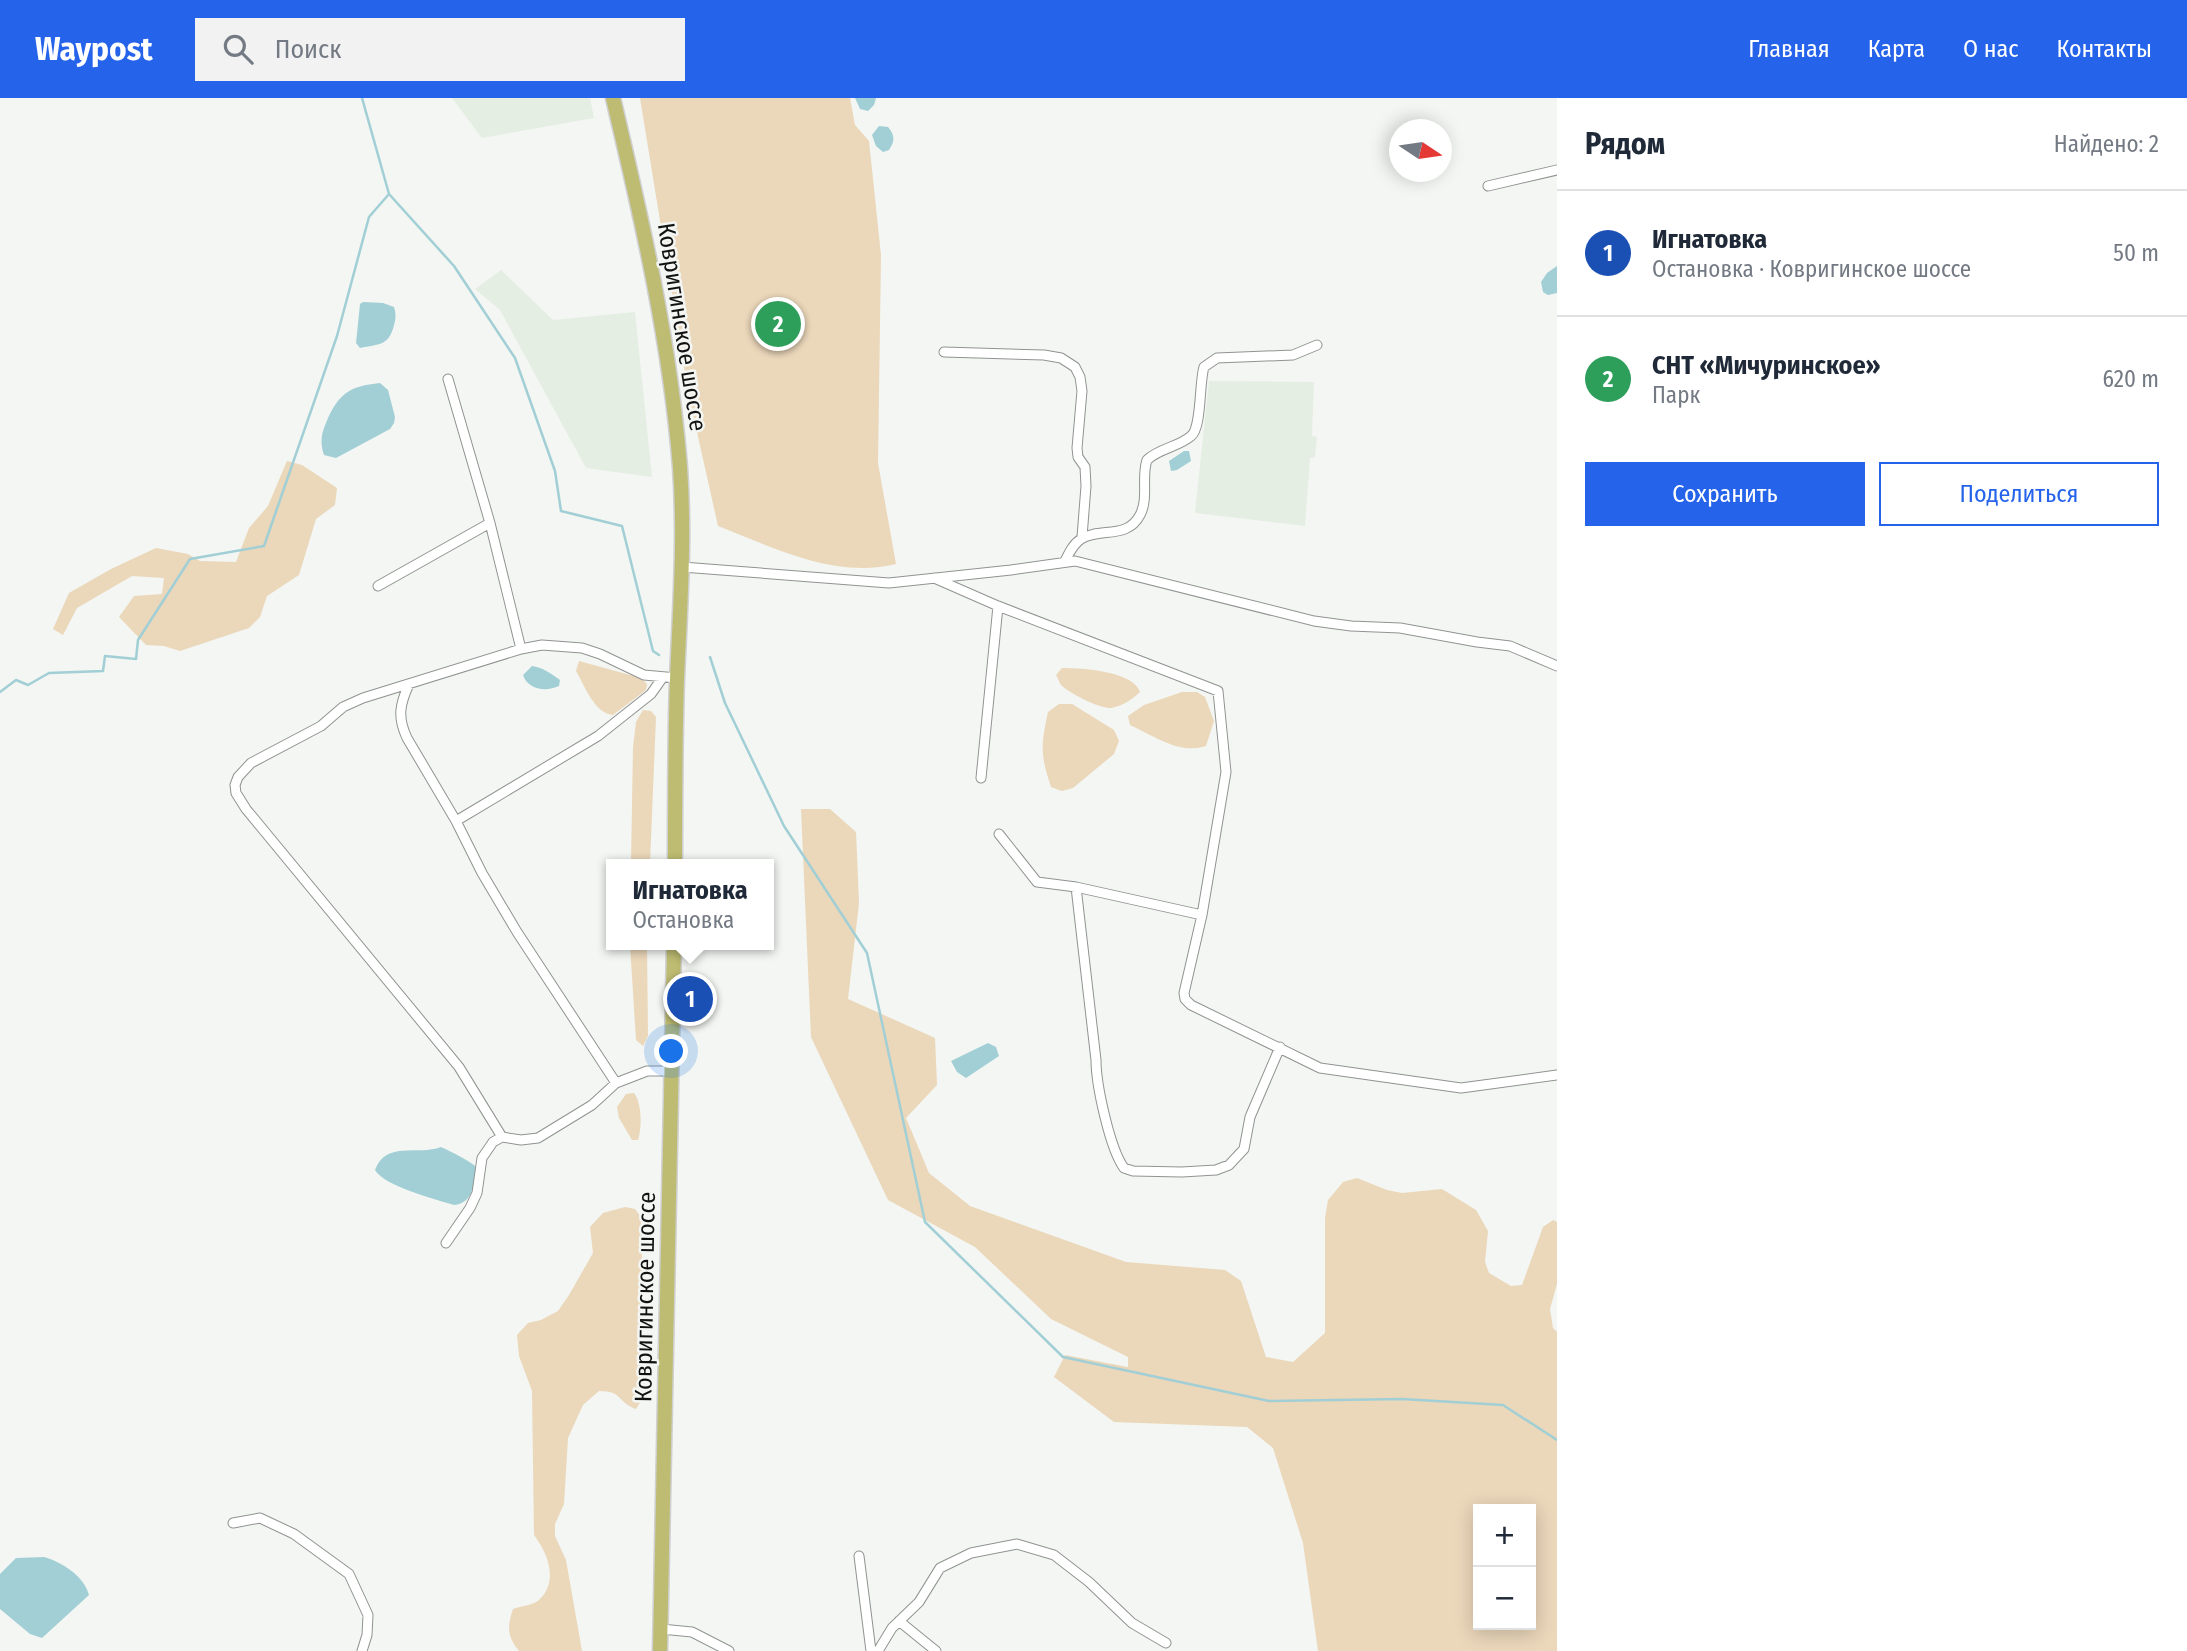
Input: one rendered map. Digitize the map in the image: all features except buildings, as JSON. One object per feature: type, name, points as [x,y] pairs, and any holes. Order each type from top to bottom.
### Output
[{"type":"main road","name":"Ковригинское шоссе","points":[[612,98],[641,216],[672,382],[680,470],[682,567],[670,677],[676,712],[675,859]]},
{"type":"main road","name":"Ковригинское шоссе","points":[[660,1651],[674,950]]},
{"type":"street","points":[[1488,186],[1557,170]]},
{"type":"street","points":[[1065,561],[1071,548],[1082,537],[1123,531],[1134,524],[1143,508],[1147,460],[1190,437],[1196,430],[1203,367],[1217,358],[1293,355],[1317,345]]},
{"type":"street","points":[[944,352],[1044,355],[1061,358],[1075,367],[1082,391],[1077,448],[1078,457],[1085,467],[1086,486],[1082,537]]},
{"type":"street","points":[[448,379],[490,523],[521,649]]},
{"type":"street","points":[[378,586],[490,523]]},
{"type":"street","points":[[682,567],[889,583],[1011,570],[1065,561],[1092,564],[1314,621],[1400,628],[1510,646],[1557,666]]},
{"type":"street","points":[[934,578],[998,606],[1218,691],[1226,772],[1185,999],[1191,1005],[1320,1068],[1461,1088],[1557,1075]]},
{"type":"street","points":[[981,778],[998,606]]},
{"type":"street","points":[[502,1137],[459,1067],[318,894],[275,846],[236,793],[235,785],[238,777],[251,763],[321,726],[343,707],[363,698],[521,649],[542,645],[582,649],[600,654],[632,671],[670,677]]},
{"type":"street","points":[[456,821],[597,736],[670,677]]},
{"type":"street","points":[[409,684],[399,712],[400,724],[517,932],[615,1083]]},
{"type":"street","points":[[999,834],[1037,882],[1076,887],[1202,915]]},
{"type":"street","points":[[1076,887],[1096,1077],[1116,1154],[1125,1168],[1133,1171],[1182,1172],[1216,1170],[1229,1165],[1244,1149],[1250,1117],[1280,1047]]},
{"type":"street","points":[[446,1243],[477,1193],[485,1151],[493,1142],[502,1137],[521,1140],[538,1138],[592,1105],[615,1083],[647,1071],[672,1071]]},
{"type":"street","points":[[233,1523],[260,1518],[294,1534],[349,1574],[368,1615],[367,1635],[362,1651]]},
{"type":"street","points":[[878,1651],[899,1621],[919,1601],[940,1568],[971,1553],[1017,1544],[1054,1555],[1089,1582],[1132,1623],[1166,1643]]},
{"type":"street","points":[[859,1556],[871,1651]]},
{"type":"street","points":[[899,1621],[936,1651]]},
{"type":"street","points":[[661,1629],[692,1632],[729,1651]]},
{"type":"shaded area","points":[[452,98],[590,98],[594,118],[482,138]]},
{"type":"shaded area","points":[[640,98],[850,98],[855,125],[869,141],[881,255],[878,463],[896,564],[873,568],[827,564],[783,552],[718,526],[688,392]]},
{"type":"shaded area","points":[[501,270],[553,320],[635,312],[652,477],[586,468],[500,310],[475,289]]},
{"type":"shaded area","points":[[1209,381],[1314,382],[1312,436],[1317,437],[1315,457],[1310,458],[1305,526],[1195,513]]},
{"type":"shaded area","points":[[287,461],[302,465],[337,488],[335,505],[316,519],[299,575],[267,596],[260,617],[249,628],[180,651],[164,646],[146,645],[119,617],[134,596],[162,594],[164,578],[132,576],[77,608],[63,635],[53,629],[69,593],[156,548],[188,554],[200,561],[236,562],[249,528],[268,506]]},
{"type":"shaded area","points":[[579,661],[641,678],[647,684],[646,690],[613,715],[606,713],[595,704],[576,671]]},
{"type":"shaded area","points":[[1062,668],[1118,675],[1136,685],[1140,692],[1119,706],[1100,706],[1061,685],[1056,675]]},
{"type":"shaded area","points":[[1182,692],[1197,692],[1205,697],[1214,721],[1206,746],[1177,746],[1130,725],[1128,716],[1144,705]]},
{"type":"shaded area","points":[[1059,704],[1072,704],[1114,730],[1119,741],[1114,754],[1073,788],[1062,791],[1051,787],[1043,750],[1048,712]]},
{"type":"shaded area","points":[[643,710],[651,711],[656,717],[650,859],[631,859],[633,747],[636,722]]},
{"type":"shaded area","points":[[801,809],[830,809],[856,832],[859,903],[848,999],[935,1038],[937,1085],[906,1118],[929,1173],[970,1206],[1126,1262],[1225,1270],[1241,1281],[1266,1357],[1293,1362],[1325,1333],[1325,1218],[1328,1200],[1343,1182],[1357,1178],[1402,1193],[1442,1189],[1476,1210],[1488,1231],[1485,1262],[1489,1273],[1511,1286],[1522,1285],[1543,1227],[1553,1220],[1557,1222],[1557,1284],[1550,1309],[1553,1328],[1557,1332],[1557,1651],[1318,1651],[1303,1543],[1273,1448],[1247,1427],[1114,1422],[1054,1377],[1065,1355],[1128,1367],[1128,1357],[1051,1319],[975,1247],[888,1200],[811,1037]]},
{"type":"shaded area","points":[[630,950],[647,950],[648,1036],[643,1046],[636,1040]]},
{"type":"shaded area","points":[[634,1093],[639,1103],[638,1140],[632,1140],[619,1118],[617,1107],[626,1094]]},
{"type":"shaded area","points":[[625,1207],[635,1209],[641,1217],[645,1394],[636,1409],[612,1393],[599,1391],[583,1405],[568,1438],[564,1504],[555,1524],[555,1536],[566,1560],[582,1651],[519,1651],[509,1631],[513,1609],[538,1601],[546,1591],[550,1575],[547,1558],[534,1535],[532,1391],[519,1356],[517,1335],[528,1323],[558,1311],[593,1253],[590,1227],[603,1213]]},
{"type":"water","points":[[855,98],[876,98],[868,111],[860,109]]},
{"type":"water","points":[[879,126],[888,127],[893,135],[891,147],[883,152],[876,146],[872,135]]},
{"type":"water","points":[[1557,266],[1557,293],[1548,295],[1543,292],[1541,282],[1547,273]]},
{"type":"water","points":[[383,303],[394,307],[395,318],[392,332],[386,340],[378,345],[360,348],[356,343],[360,304]]},
{"type":"water","points":[[380,383],[388,390],[395,417],[390,429],[336,458],[324,455],[323,431],[340,398],[360,386]]},
{"type":"water","points":[[1184,451],[1189,451],[1191,461],[1171,471],[1169,461]]},
{"type":"water","points":[[532,666],[543,669],[560,680],[559,686],[549,689],[533,687],[523,675]]},
{"type":"water","points":[[988,1043],[996,1047],[999,1056],[966,1078],[957,1072],[951,1061]]},
{"type":"water","points":[[441,1147],[476,1167],[472,1191],[461,1203],[454,1205],[411,1191],[388,1181],[375,1170],[380,1161],[395,1152]]},
{"type":"water","points":[[44,1557],[71,1571],[82,1582],[89,1595],[42,1638],[30,1634],[0,1609],[0,1574],[16,1558]]},
{"type":"waterway","points":[[0,692],[16,680],[28,685],[49,673],[103,671],[105,656],[136,659],[138,640],[190,559],[264,546],[337,336],[369,217],[389,194],[362,98]]},
{"type":"waterway","points":[[389,194],[454,266],[515,358],[555,471],[561,511],[622,526],[653,651],[659,655]]},
{"type":"waterway","points":[[710,657],[725,703],[784,826],[867,953],[925,1222],[1063,1357],[1269,1401],[1402,1399],[1503,1405],[1557,1440]]},
{"type":"place","name":"СНТ «Мичуринское»","points":[[778,324]]},
{"type":"place","name":"Игнатовка","points":[[690,999]]}]
